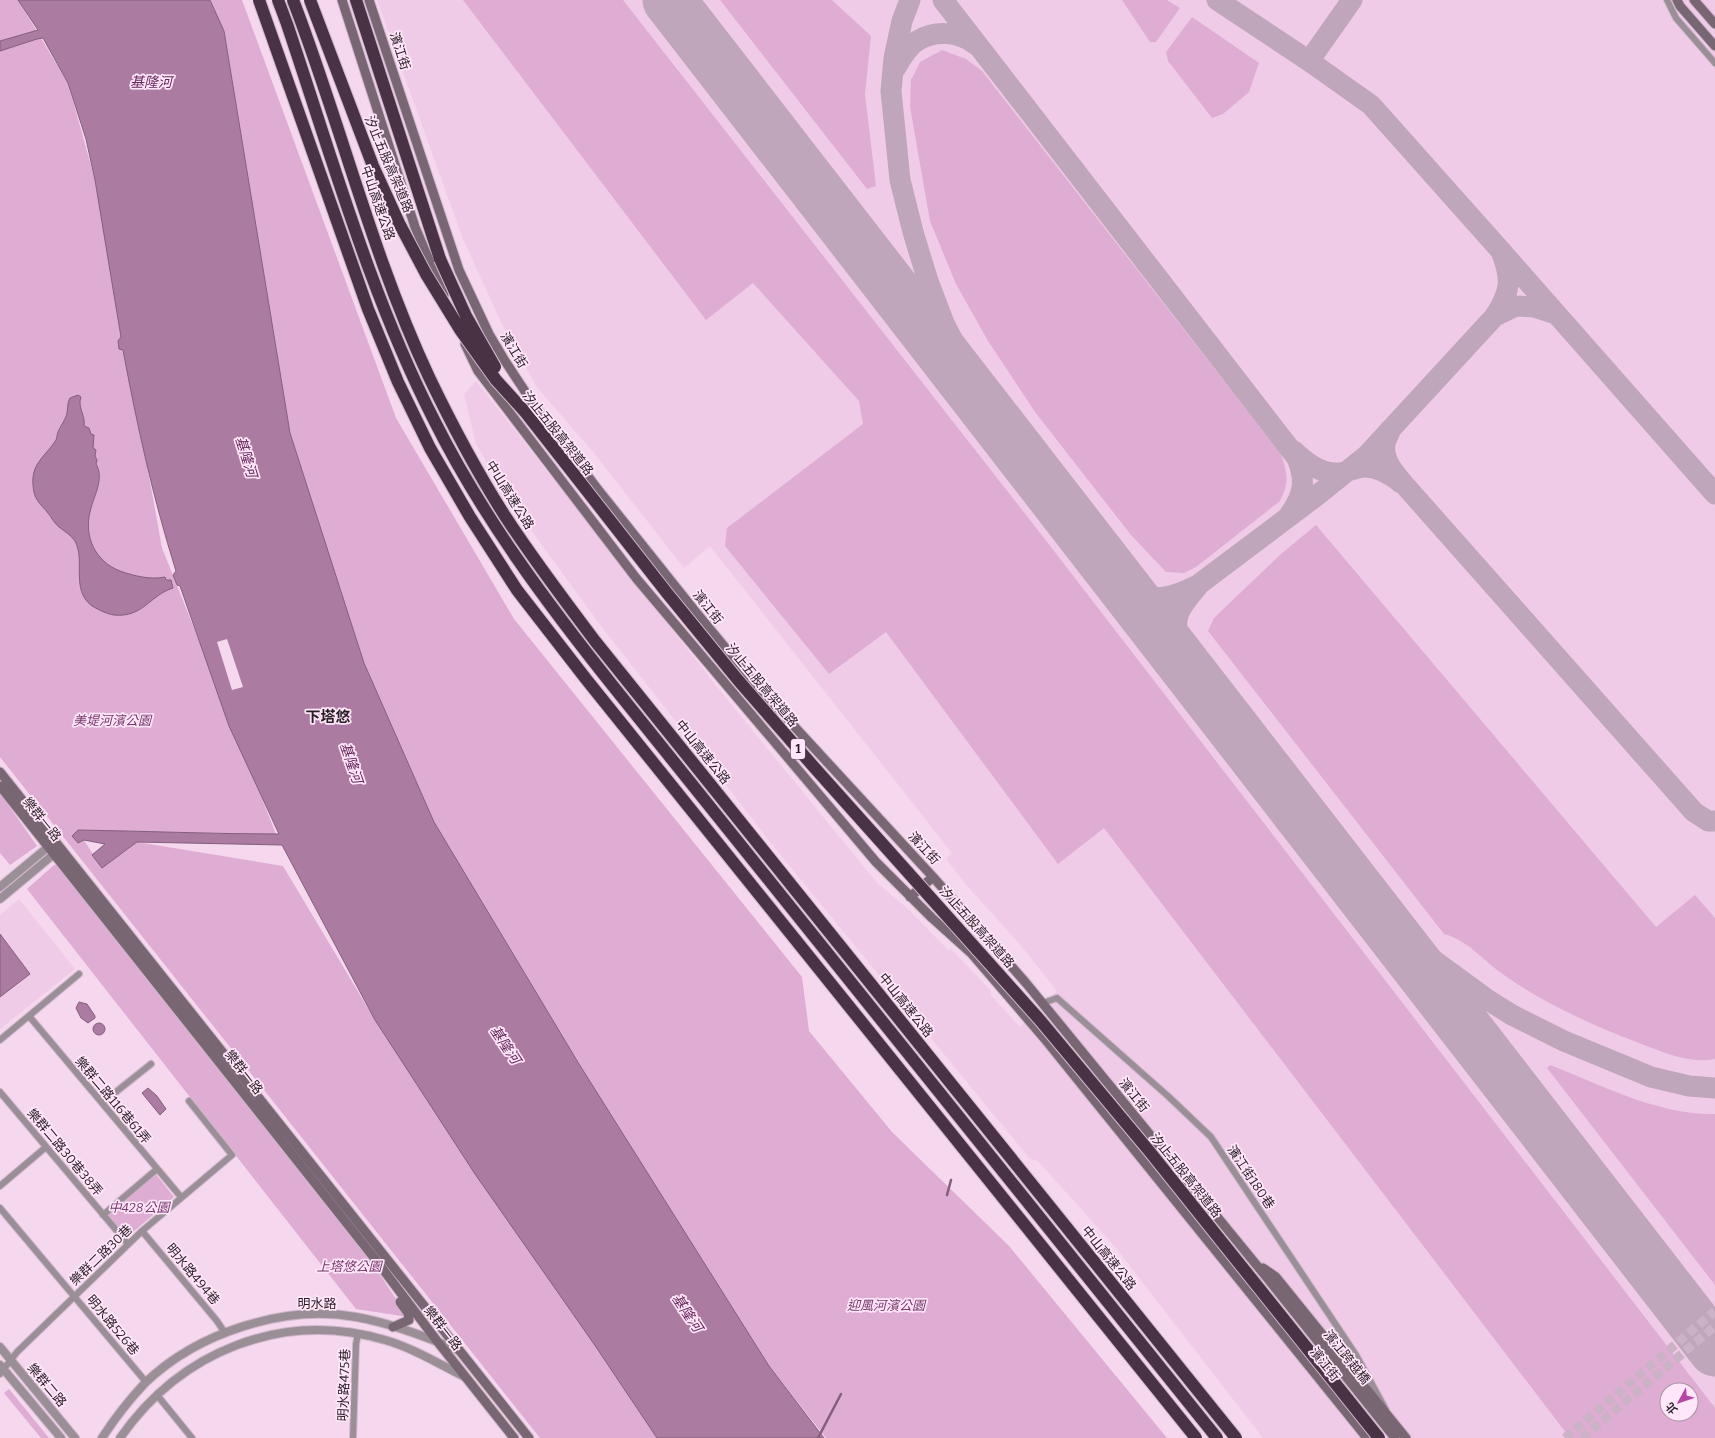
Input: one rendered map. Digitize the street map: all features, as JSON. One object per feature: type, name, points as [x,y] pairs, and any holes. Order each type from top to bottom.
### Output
[{"type":"highway","points":[[259,0],[368,308],[398,382],[430,448],[470,517],[517,590],[586,679],[1196,1438]]},
{"type":"highway","points":[[278,0],[357,234],[404,356],[437,426],[465,477],[504,540],[557,616],[612,686],[1217,1438]]},
{"type":"highway","name":"中山高速公路","points":[[293,0],[372,232],[402,312],[429,376],[464,446],[505,515],[548,579],[595,641],[1236,1438]]},
{"type":"highway","name":"汐止五股高架道路","points":[[310,0],[373,166],[399,223],[426,274],[461,330],[496,380],[526,413],[667,594],[738,680],[1039,1019],[1150,1152],[1379,1438]]},
{"type":"highway","points":[[356,0],[440,259],[466,316],[495,366],[526,413]]},
{"type":"main road","name":"濱江街","points":[[342,0],[415,227],[478,372],[640,583],[876,862],[910,897],[972,954],[1044,1038],[1200,1232],[1221,1255],[1367,1438]]},
{"type":"main road","name":"濱江街","points":[[369,0],[459,270],[478,312],[505,362],[532,402],[596,487],[694,611],[757,686],[933,877],[1043,1003],[1251,1261],[1279,1293]]},
{"type":"main road","points":[[1677,0],[1680,6],[1715,46]]},
{"type":"main road","points":[[1694,0],[1715,24]]},
{"type":"main road","points":[[437,279],[459,270]]},
{"type":"main road","name":"樂群一路","points":[[0,772],[460,1351]]},
{"type":"main road","name":"樂群一路","points":[[0,786],[379,1264],[465,1377]]},
{"type":"main road","points":[[910,897],[933,877]]},
{"type":"main road","name":"濱江街","points":[[1200,1232],[1216,1257],[1361,1438]]},
{"type":"main road","name":"濱江街","points":[[1251,1261],[1276,1277],[1406,1438]]},
{"type":"main road","points":[[379,1264],[386,1280],[409,1317],[406,1322],[393,1326]]},
{"type":"main road","name":"濱江跨越橋","points":[[1279,1293],[1395,1438]]},
{"type":"main road","name":"明水路","points":[[460,1351],[529,1438]]},
{"type":"main road","name":"明水路","points":[[465,1377],[514,1438]]},
{"type":"street","points":[[1667,0],[1670,9],[1676,18],[1715,63]]},
{"type":"street","points":[[0,887],[58,845]]},
{"type":"street","points":[[0,899],[51,850]]},
{"type":"street","points":[[0,1040],[79,974]]},
{"type":"street","name":"濱江街180巷","points":[[1043,1003],[1057,998],[1170,1097],[1211,1137],[1356,1355],[1382,1399],[1389,1416]]},
{"type":"street","name":"樂群二路116巷61弄","points":[[29,1016],[181,1197]]},
{"type":"street","points":[[102,1103],[151,1064]]},
{"type":"street","name":"樂群二路30巷38弄","points":[[0,1092],[128,1244]]},
{"type":"street","name":"樂群二路30巷","points":[[1,1370],[142,1230],[232,1155],[188,1101]]},
{"type":"street","points":[[0,1186],[46,1147]]},
{"type":"street","points":[[103,1215],[157,1169]]},
{"type":"street","name":"明水路526巷","points":[[0,1208],[146,1382]]},
{"type":"street","name":"明水路494巷","points":[[142,1230],[217,1321],[224,1333]]},
{"type":"street","name":"明水路","points":[[102,1438],[130,1400],[146,1382],[185,1353],[224,1333],[256,1323],[305,1315],[356,1317],[393,1326],[437,1341],[460,1351]]},
{"type":"street","name":"明水路","points":[[120,1438],[157,1395],[192,1367],[210,1356],[234,1345],[292,1331],[315,1330],[358,1334],[385,1340],[409,1349],[465,1377]]},
{"type":"street","name":"明水路475巷","points":[[353,1438],[356,1344],[358,1334]]},
{"type":"street","name":"樂群二路","points":[[0,1347],[75,1438]]},
{"type":"street","name":"樂群二路","points":[[1,1370],[61,1438]]},
{"type":"street","points":[[157,1395],[192,1438]]},
{"type":"shaded area","points":[[377,0],[1715,0],[1715,1438],[1263,1438],[1116,1248],[1038,1161],[1030,1159],[779,853],[601,626],[517,511],[476,444],[464,394],[476,381],[718,688],[877,883],[908,909],[949,951],[951,949],[992,992],[990,994],[1020,1027],[1057,991],[1018,942],[967,886],[946,859],[952,853],[710,546],[684,568],[594,453],[536,386],[501,322],[463,239]]},
{"type":"shaded area","points":[[19,899],[75,969],[0,1029],[0,915]]},
{"type":"green space","name":"美堤河濱公園","points":[[0,0],[18,0],[68,83],[95,180],[162,548],[276,834],[78,831],[102,868],[137,842],[283,866],[375,1020],[660,1438],[540,1438],[0,757]]},
{"type":"green space","name":"迎風河濱公園","points":[[210,0],[242,0],[396,418],[514,619],[802,977],[809,1031],[892,1132],[1009,1246],[1167,1438],[826,1438],[769,1366],[579,1064],[434,822],[364,663],[290,433],[224,31]]},
{"type":"green space","points":[[463,0],[623,0],[1044,538],[1695,1382],[1659,1382],[1659,1422],[1699,1422],[1699,1387],[1715,1408],[1715,1438],[1570,1438],[1104,828],[1058,864],[886,632],[829,674],[725,546],[727,528],[863,424],[859,401],[753,283],[706,320]]},
{"type":"green space","points":[[720,0],[832,0],[871,36],[865,94],[876,186],[867,189]]},
{"type":"green space","points":[[1122,0],[1167,0],[1180,8],[1156,42],[1150,42]]},
{"type":"green space","points":[[1192,17],[1259,63],[1249,92],[1223,114],[1212,118],[1168,61],[1166,52]]},
{"type":"green space","points":[[942,50],[966,59],[982,71],[1281,454],[1285,467],[1286,483],[1280,501],[1196,567],[1184,573],[1166,572],[1131,535],[1035,412],[988,341],[956,284],[930,221],[910,107],[911,80],[920,62]]},
{"type":"green space","points":[[1316,525],[1656,927],[1695,895],[1715,918],[1715,1059],[1685,1059],[1657,1050],[1585,1021],[1550,1004],[1517,984],[1467,945],[1444,934],[1208,631],[1214,618],[1281,554]]},
{"type":"green space","points":[[0,793],[37,846],[10,865],[0,853]]},
{"type":"green space","name":"上塔悠公園","points":[[54,865],[60,867],[374,1266],[408,1317],[356,1309],[27,889]]},
{"type":"green space","points":[[1550,1065],[1610,1090],[1651,1104],[1672,1110],[1715,1114],[1715,1285],[1547,1068]]},
{"type":"green space","name":"中428公園","points":[[155,1173],[174,1197],[126,1238],[106,1215]]},
{"type":"green space","points":[[9,1389],[49,1438],[41,1438],[4,1393]]},
{"type":"water","name":"基隆河","points":[[18,0],[210,0],[224,31],[290,433],[364,663],[434,822],[579,1064],[769,1366],[824,1438],[657,1438],[594,1344],[475,1174],[375,1020],[282,845],[137,842],[102,868],[92,855],[105,844],[84,840],[78,843],[72,836],[78,830],[279,834],[229,726],[180,586],[177,585],[173,575],[176,571],[146,461],[123,350],[119,349],[118,341],[121,337],[95,180],[86,139],[68,83],[43,38],[0,51],[0,41],[38,30]]},
{"type":"water","points":[[78,395],[81,397],[80,404],[84,419],[84,426],[89,428],[91,434],[94,435],[93,448],[96,450],[95,456],[99,476],[98,488],[91,506],[89,521],[90,539],[93,547],[98,555],[111,567],[137,576],[148,578],[165,577],[166,580],[171,580],[173,588],[165,591],[139,610],[124,615],[114,615],[103,612],[92,606],[85,599],[80,584],[78,549],[75,541],[56,524],[34,494],[34,471],[40,460],[56,440],[58,432],[65,420],[70,398]]},
{"type":"water","points":[[0,934],[30,974],[0,997]]},
{"type":"water","points":[[79,1002],[87,1004],[95,1016],[95,1018],[88,1023],[81,1018],[76,1008]]},
{"type":"water","points":[[97,1023],[101,1023],[105,1029],[101,1035],[97,1035],[93,1031],[93,1027]]},
{"type":"water","points":[[148,1088],[157,1096],[166,1109],[160,1115],[142,1093]]},
{"type":"pier","points":[[227,639],[243,687],[232,690],[217,642]]},
{"type":"waterway","points":[[947,1195],[951,1180]]},
{"type":"waterway","points":[[818,1438],[841,1394]]},
{"type":"taxiway","points":[[672,0],[682,16]]},
{"type":"taxiway","points":[[910,0],[902,21],[894,58],[891,91],[900,180],[913,232],[928,281],[944,323],[963,361],[1007,437],[1143,596],[1158,598],[1171,596],[1198,585],[1315,497],[1366,456],[1495,316],[1507,292],[1508,285],[1507,269],[1501,251]]},
{"type":"taxiway","points":[[943,0],[1297,458],[1302,474],[1302,487],[1301,494],[1290,514]]},
{"type":"taxiway","points":[[1217,0],[1309,61],[1371,105],[1715,494]]},
{"type":"taxiway","points":[[1309,61],[1352,0]]},
{"type":"taxiway","points":[[895,69],[910,46],[924,37],[939,34],[955,35],[969,40],[976,45]]},
{"type":"taxiway","points":[[1495,316],[1516,306],[1534,307],[1556,314]]},
{"type":"taxiway","points":[[1391,429],[1385,442],[1386,457],[1388,463],[1400,480],[1694,812],[1708,821],[1715,821]]},
{"type":"taxiway","points":[[1294,451],[1302,459],[1322,471],[1337,473],[1370,467],[1387,473],[1401,483]]},
{"type":"taxiway","points":[[1198,586],[1182,607],[1177,620],[1176,627],[1178,647],[1346,873],[1397,927],[1432,959],[1488,1000],[1512,1015],[1564,1041],[1651,1077],[1689,1086],[1715,1088]]},
{"type":"runway","points":[[669,0],[1715,1350]]},
{"type":"tunnel","points":[[1251,1261],[1260,1282],[1265,1288]]},
{"type":"tunnel","points":[[1565,1438],[1715,1311]]},
{"type":"tunnel","points":[[1582,1438],[1715,1326]]},
{"type":"district","name":"下塔悠","points":[[328,717]]}]
